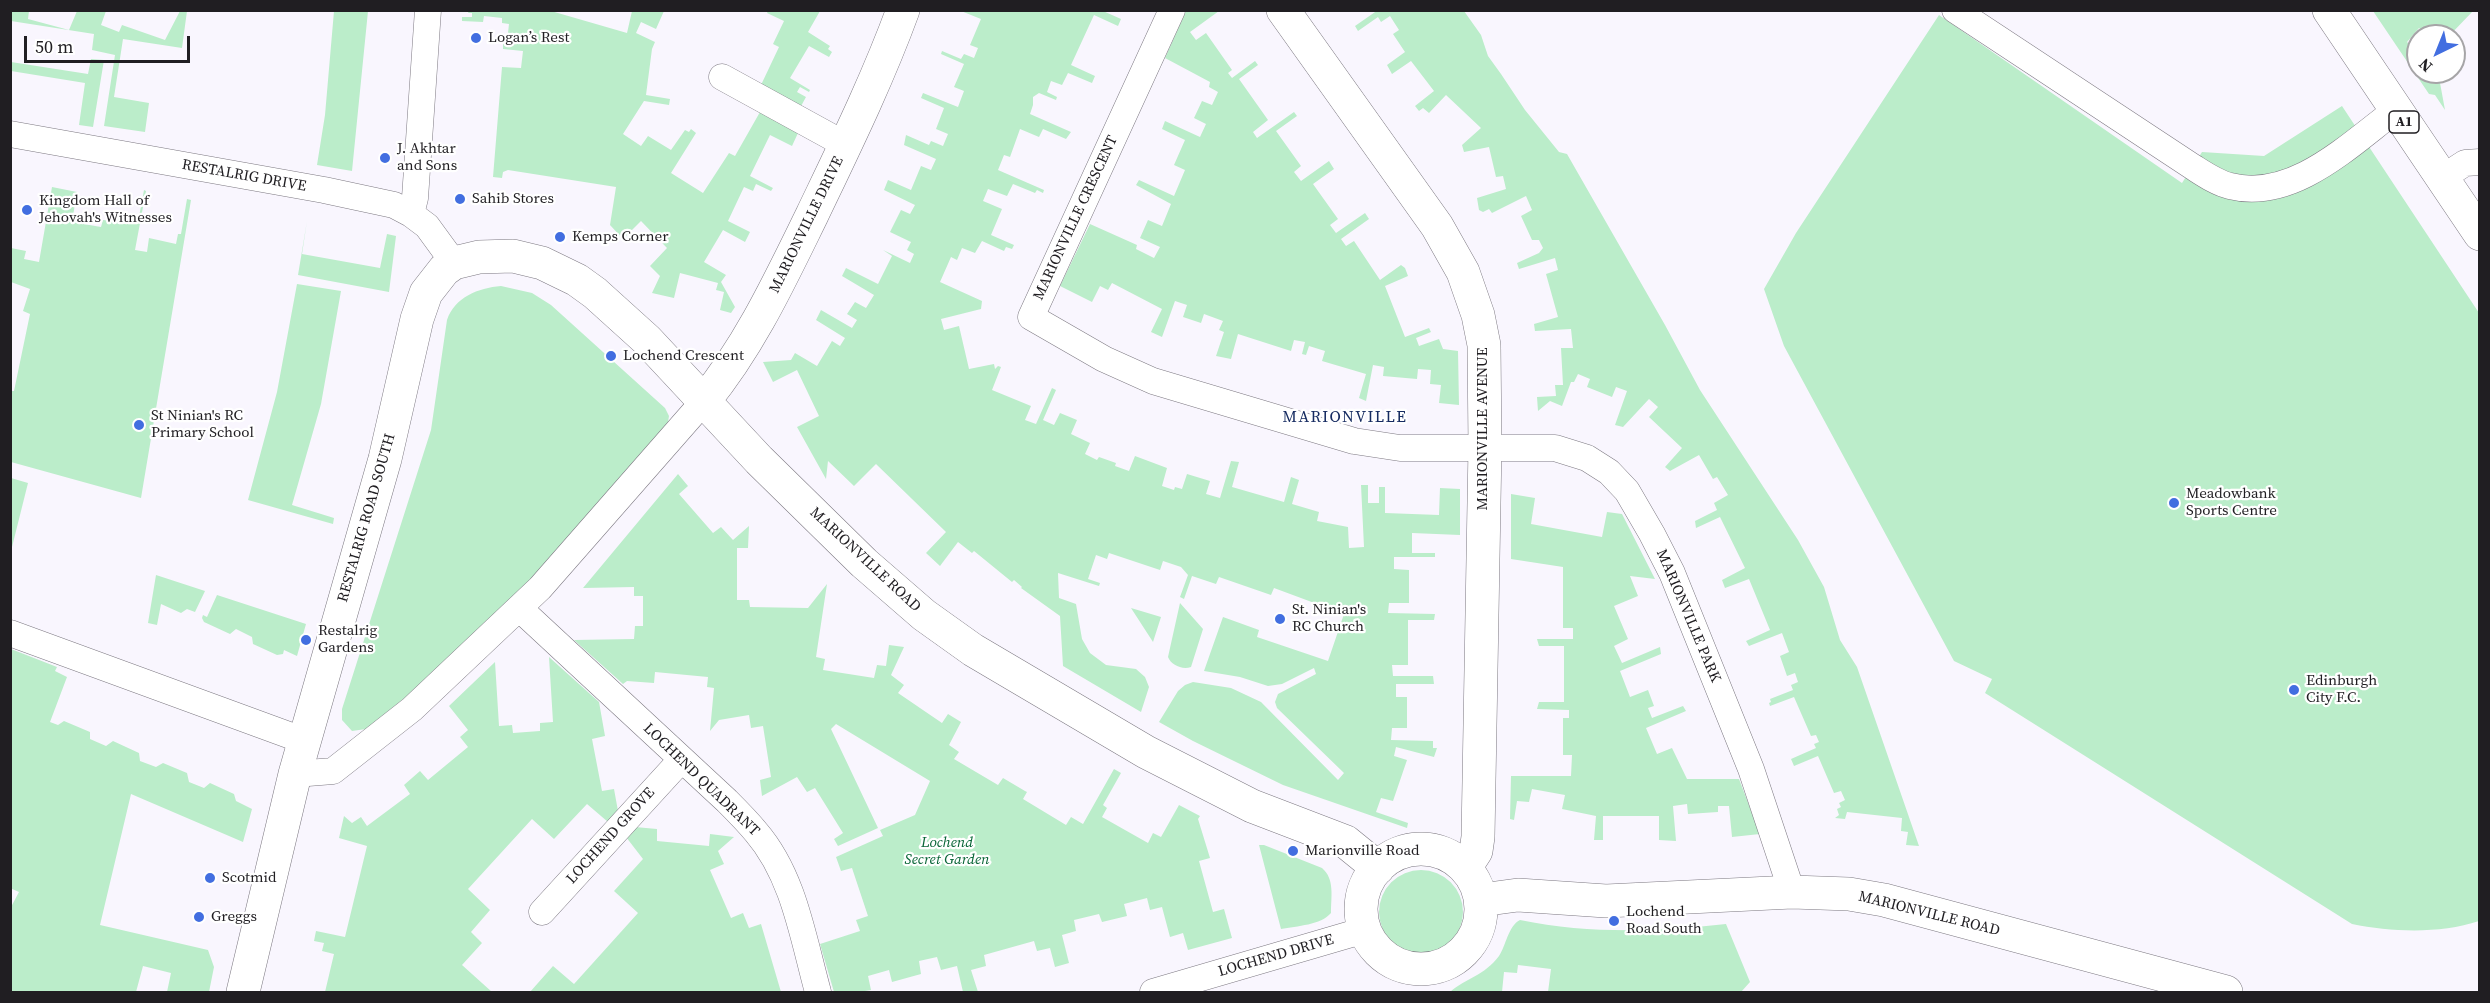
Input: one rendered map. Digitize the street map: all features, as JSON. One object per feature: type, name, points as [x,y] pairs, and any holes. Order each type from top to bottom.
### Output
[{"type":"street","points":[[411,214],[416,198],[428,10]]},
{"type":"street","name":"MARIONVILLE CRESCENT","points":[[1172,10],[1031,317],[1104,359],[1153,381],[1342,438],[1400,448],[1485,447]]},
{"type":"street","name":"MARIONVILLE AVENUE","points":[[1283,10],[1428,213],[1463,272],[1478,315],[1484,345],[1485,447],[1478,837],[1476,851],[1465,868]]},
{"type":"street","points":[[1955,10],[2193,167],[2230,186],[2250,189],[2276,187],[2308,173],[2396,110]]},
{"type":"street","name":"A1","points":[[2329,10],[2480,234]]},
{"type":"street","name":"MARIONVILLE DRIVE","points":[[704,401],[739,355],[770,301],[846,145],[898,25]]},
{"type":"street","points":[[722,77],[846,145]]},
{"type":"street","name":"RESTALRIG DRIVE","points":[[10,134],[324,190],[394,205],[427,226],[454,263]]},
{"type":"street","points":[[2442,178],[2464,163],[2480,162]]},
{"type":"street","name":"MARIONVILLE ROAD","points":[[454,263],[479,257],[513,256],[562,271],[595,293],[647,340],[759,460],[864,563],[898,594],[953,636],[1000,667],[1146,752],[1252,806],[1346,842],[1378,868]]},
{"type":"street","name":"RESTALRIG ROAD SOUTH","points":[[243,993],[295,774],[385,459],[417,319],[426,293],[444,270],[454,263]]},
{"type":"street","points":[[295,774],[324,773],[339,767],[411,709],[520,609],[597,525],[704,401]]},
{"type":"street","name":"MARIONVILLE PARK","points":[[1485,447],[1546,447],[1571,452],[1602,466],[1627,491],[1672,573],[1751,769],[1792,892]]},
{"type":"street","name":"LOCHEND QUADRANT","points":[[520,609],[727,801],[756,832],[777,864],[794,903],[818,993]]},
{"type":"street","points":[[10,633],[305,741]]},
{"type":"street","name":"LOCHEND GROVE","points":[[542,912],[681,760]]},
{"type":"street","points":[[1428,849],[1454,859],[1465,868],[1472,877],[1481,900],[1481,917],[1476,934],[1467,948],[1421,981],[1404,966],[1378,951],[1365,930],[1362,914],[1363,897],[1368,881],[1378,868],[1401,853],[1428,849]]},
{"type":"street","name":"MARIONVILLE ROAD","points":[[1481,900],[1518,895],[1606,901],[1792,892],[1849,894],[1884,900],[2226,993]]},
{"type":"street","name":"LOCHEND DRIVE","points":[[1153,993],[1365,930]]},
{"type":"green space","points":[[1378,10],[1464,11],[1481,35],[1488,56],[1525,110],[1559,152],[1567,154],[1700,390],[1798,540],[1824,587],[1840,640],[1857,667],[1919,846],[1906,845],[1908,832],[1901,831],[1902,818],[1847,812],[1845,819],[1835,818],[1839,815],[1837,809],[1841,807],[1839,803],[1845,800],[1841,791],[1834,793],[1818,756],[1794,766],[1791,759],[1816,748],[1814,744],[1819,742],[1816,735],[1811,736],[1794,697],[1770,706],[1770,699],[1793,690],[1791,685],[1798,682],[1795,673],[1787,676],[1780,656],[1789,652],[1782,633],[1749,646],[1746,641],[1770,630],[1749,579],[1725,588],[1722,580],[1745,568],[1720,517],[1696,528],[1695,521],[1717,510],[1714,503],[1728,495],[1717,477],[1713,479],[1699,455],[1670,471],[1665,467],[1682,448],[1649,417],[1658,407],[1649,399],[1623,427],[1615,425],[1627,391],[1616,387],[1612,397],[1587,387],[1590,379],[1578,374],[1574,382],[1571,382],[1562,406],[1550,401],[1538,411],[1537,397],[1556,396],[1555,385],[1563,385],[1561,348],[1573,348],[1571,329],[1535,331],[1534,324],[1558,317],[1546,274],[1558,270],[1555,258],[1519,269],[1517,263],[1539,253],[1543,248],[1539,240],[1532,240],[1521,216],[1532,210],[1526,196],[1492,213],[1489,209],[1483,212],[1479,210],[1477,198],[1506,189],[1503,176],[1496,177],[1489,147],[1464,152],[1462,145],[1481,128],[1446,95],[1429,113],[1423,108],[1419,111],[1415,106],[1434,91],[1411,61],[1392,74],[1387,65],[1405,52],[1393,34],[1399,30],[1390,16],[1381,22],[1378,17],[1358,31],[1355,26]]},
{"type":"green space","points":[[10,11],[29,11],[28,19],[69,30],[77,11],[106,11],[101,25],[119,32],[122,25],[165,40],[180,11],[187,11],[182,48],[123,39],[114,97],[149,103],[145,132],[104,126],[115,55],[92,50],[94,34],[11,21]]},
{"type":"green space","points":[[334,11],[368,11],[352,171],[317,165],[325,115]]},
{"type":"green space","points":[[469,11],[551,11],[627,33],[632,11],[664,11],[656,29],[641,22],[636,33],[655,42],[646,95],[670,99],[669,105],[644,101],[623,134],[641,146],[648,136],[671,150],[685,130],[689,132],[691,129],[696,133],[671,173],[703,193],[729,153],[735,156],[760,112],[798,133],[792,146],[770,135],[750,176],[773,188],[771,191],[756,184],[753,191],[744,187],[728,221],[750,232],[745,242],[723,230],[704,262],[726,275],[721,282],[735,307],[731,313],[720,310],[724,292],[716,290],[718,283],[680,273],[674,298],[652,293],[660,276],[650,266],[667,248],[641,221],[623,239],[610,225],[616,187],[508,170],[503,172],[502,178],[493,177],[502,67],[521,68],[523,51],[503,49],[503,43],[507,42],[509,24],[502,23],[502,18],[484,16],[483,22],[462,21],[462,17],[472,17]]},
{"type":"green space","points":[[768,11],[820,11],[808,32],[830,46],[828,49],[832,52],[829,57],[809,46],[790,78],[810,90],[809,92],[800,87],[797,92],[806,97],[800,108],[761,85],[779,47],[773,44],[784,21],[767,13]]},
{"type":"green space","points":[[961,11],[1103,11],[1121,19],[1118,26],[1094,15],[1071,65],[1095,76],[1092,83],[1068,73],[1062,85],[1051,81],[1047,92],[1057,97],[1056,100],[1039,93],[1033,97],[1030,114],[1071,132],[1066,139],[1043,129],[1039,137],[1020,129],[1010,157],[1004,155],[998,170],[1044,190],[1043,193],[1037,190],[1035,193],[1013,184],[1007,196],[988,189],[983,201],[1002,209],[991,235],[1014,245],[1012,249],[1006,247],[1004,251],[982,241],[975,253],[962,248],[957,260],[951,257],[940,282],[982,301],[981,309],[941,319],[944,330],[959,326],[969,369],[994,364],[995,369],[998,366],[1001,367],[992,390],[1031,406],[1025,420],[1036,424],[1052,388],[1056,390],[1043,420],[1054,425],[1060,413],[1077,420],[1071,434],[1090,443],[1085,454],[1097,460],[1099,457],[1129,471],[1135,456],[1167,468],[1162,486],[1174,490],[1175,487],[1182,489],[1187,474],[1210,481],[1206,494],[1220,498],[1231,461],[1239,462],[1232,487],[1284,502],[1291,477],[1299,480],[1292,504],[1319,512],[1317,521],[1348,527],[1349,548],[1364,547],[1361,485],[1368,485],[1368,503],[1379,503],[1379,487],[1385,487],[1385,513],[1439,515],[1440,488],[1460,489],[1460,535],[1412,533],[1412,553],[1435,553],[1435,557],[1394,557],[1394,569],[1409,570],[1409,603],[1389,603],[1388,613],[1435,614],[1434,620],[1408,620],[1408,665],[1392,665],[1393,676],[1433,676],[1434,684],[1396,684],[1396,697],[1407,697],[1407,728],[1392,728],[1391,740],[1433,741],[1433,748],[1437,748],[1434,757],[1396,747],[1394,756],[1407,760],[1393,801],[1381,798],[1376,812],[1408,823],[1407,828],[1283,785],[1159,722],[1178,691],[1185,685],[1193,682],[1231,688],[1261,702],[1338,780],[1344,773],[1277,708],[1275,702],[1278,694],[1316,674],[1314,668],[1282,684],[1268,686],[1240,677],[1204,671],[1223,617],[1259,630],[1257,637],[1328,661],[1344,614],[1274,588],[1271,595],[1219,577],[1216,584],[1192,576],[1184,599],[1180,597],[1188,575],[1181,567],[1163,561],[1160,570],[1109,553],[1107,559],[1096,555],[1088,579],[1100,583],[1099,586],[1058,573],[1059,598],[1076,604],[1082,639],[1090,653],[1106,665],[1136,669],[1145,677],[1149,687],[1141,712],[1063,666],[1060,616],[1021,588],[1014,580],[1012,582],[974,551],[972,553],[958,542],[940,566],[926,553],[946,532],[876,464],[854,486],[828,461],[826,479],[797,427],[819,416],[797,370],[773,382],[763,362],[791,360],[795,353],[817,366],[832,341],[840,346],[845,338],[816,320],[821,310],[852,328],[857,320],[847,314],[855,302],[866,308],[874,295],[842,276],[846,268],[878,284],[892,256],[883,250],[910,263],[914,254],[907,250],[911,242],[890,232],[901,210],[910,214],[915,205],[884,190],[888,180],[911,190],[921,166],[931,170],[936,159],[904,145],[906,135],[929,145],[931,141],[943,146],[948,134],[936,129],[944,108],[921,98],[923,93],[958,107],[964,91],[954,87],[964,64],[941,54],[942,51],[961,59],[964,54],[974,58],[978,48],[970,45],[981,19]]},
{"type":"green space","points":[[1186,11],[1219,11],[1190,32],[1196,40],[1206,33],[1232,70],[1228,73],[1232,78],[1255,61],[1258,65],[1239,79],[1268,120],[1253,132],[1257,138],[1294,112],[1297,116],[1276,131],[1301,166],[1294,172],[1301,181],[1329,161],[1334,169],[1313,184],[1338,219],[1330,225],[1336,233],[1365,213],[1369,219],[1341,239],[1346,246],[1354,241],[1380,280],[1401,265],[1405,268],[1408,276],[1385,286],[1405,337],[1429,328],[1431,332],[1416,338],[1419,346],[1439,339],[1443,349],[1458,351],[1459,405],[1439,403],[1441,385],[1430,384],[1431,370],[1418,369],[1417,379],[1383,376],[1384,367],[1373,365],[1366,401],[1359,398],[1366,374],[1322,361],[1325,351],[1309,346],[1306,355],[1302,354],[1305,342],[1294,340],[1291,351],[1238,334],[1231,359],[1216,356],[1224,332],[1219,330],[1223,321],[1204,314],[1201,323],[1183,317],[1187,305],[1175,301],[1162,337],[1151,332],[1162,309],[1112,283],[1108,290],[1100,286],[1092,302],[1060,286],[1090,224],[1137,245],[1136,249],[1154,258],[1160,247],[1140,238],[1148,220],[1162,226],[1171,204],[1136,185],[1139,180],[1174,196],[1185,170],[1174,165],[1185,140],[1162,129],[1165,121],[1200,137],[1206,124],[1194,118],[1202,101],[1212,105],[1218,92],[1209,87],[1210,82],[1165,58]]},
{"type":"green space","points":[[2373,11],[2473,11],[2461,24],[2406,24],[2406,60]]},
{"type":"green space","name":"Meadowbank Sports Centre","points":[[1939,15],[2182,183],[2202,152],[2264,156],[2342,106],[2479,313],[2479,921],[2432,930],[2383,929],[2352,924],[1985,693],[1992,679],[1954,661],[1784,346],[1764,289],[1796,233]]},
{"type":"green space","points":[[91,59],[104,60],[93,127],[79,125],[85,83],[11,71],[11,62],[88,74]]},
{"type":"green space","points":[[2422,84],[2440,84],[2445,110],[2435,95],[2429,94]]},
{"type":"green space","points":[[52,187],[77,192],[72,222],[101,227],[103,220],[115,221],[116,214],[139,217],[144,190],[146,191],[135,250],[147,252],[149,238],[176,244],[178,234],[181,234],[187,199],[191,200],[141,498],[11,462],[11,391],[14,391],[30,314],[23,311],[30,289],[11,282],[11,248],[26,251],[24,259],[39,262]]},
{"type":"green space","points":[[307,221],[302,254],[380,268],[387,234],[396,236],[389,292],[298,275]]},
{"type":"green space","points":[[297,284],[341,291],[321,404],[292,505],[334,518],[333,524],[248,500],[277,392]]},
{"type":"green space","points":[[501,286],[532,293],[551,305],[665,408],[669,416],[668,422],[624,476],[507,605],[437,672],[366,729],[352,731],[342,720],[342,709],[431,430],[447,320],[456,305],[468,295]]},
{"type":"green space","name":"Lochend Secret Garden","points":[[678,474],[688,486],[679,494],[713,533],[721,527],[733,540],[749,526],[748,548],[737,548],[737,600],[749,600],[750,607],[808,608],[827,584],[816,657],[825,659],[823,670],[874,678],[877,665],[886,666],[889,645],[904,647],[891,675],[904,685],[898,693],[942,723],[948,714],[961,722],[949,745],[959,752],[954,759],[998,785],[1003,778],[1027,792],[1023,799],[1066,825],[1071,817],[1083,824],[1114,769],[1121,773],[1103,805],[1107,808],[1102,817],[1148,843],[1153,833],[1161,837],[1179,805],[1200,816],[1198,819],[1210,858],[1199,861],[1213,912],[1224,909],[1232,938],[1188,950],[1183,933],[1170,937],[1162,907],[1150,910],[1147,898],[1124,904],[1127,916],[1102,922],[1099,914],[1074,920],[1076,931],[1062,935],[1069,963],[1055,967],[1050,948],[1037,951],[1034,941],[984,955],[986,966],[971,970],[978,992],[963,992],[957,966],[941,970],[937,957],[919,961],[921,974],[892,982],[889,970],[868,976],[871,990],[834,992],[820,944],[860,931],[856,920],[868,916],[852,868],[841,871],[836,857],[883,836],[880,830],[915,815],[930,781],[836,724],[831,729],[878,828],[838,846],[834,839],[843,833],[815,788],[807,792],[797,777],[762,796],[760,780],[771,777],[763,726],[751,728],[749,715],[719,720],[710,731],[714,688],[707,687],[708,677],[655,672],[654,683],[627,681],[623,684],[574,640],[634,639],[635,626],[643,626],[643,596],[634,596],[634,587],[583,588]]},
{"type":"green space","points":[[10,478],[28,483],[11,551]]},
{"type":"green space","points":[[1511,494],[1535,498],[1531,524],[1602,537],[1607,512],[1622,514],[1655,579],[1630,576],[1638,596],[1614,606],[1628,639],[1614,646],[1622,663],[1660,647],[1661,654],[1620,671],[1630,697],[1648,690],[1654,706],[1648,708],[1652,718],[1683,706],[1686,711],[1646,728],[1657,754],[1672,748],[1687,779],[1739,779],[1760,834],[1732,837],[1729,806],[1718,806],[1718,812],[1688,814],[1687,804],[1673,806],[1676,841],[1659,840],[1659,816],[1603,816],[1603,840],[1594,840],[1596,816],[1562,809],[1565,795],[1532,789],[1529,802],[1517,801],[1514,820],[1510,819],[1511,776],[1571,776],[1572,755],[1563,755],[1563,718],[1569,718],[1569,710],[1537,709],[1539,702],[1564,702],[1564,646],[1539,646],[1537,639],[1573,639],[1573,628],[1563,628],[1563,567],[1511,559]]},
{"type":"green space","points":[[156,575],[205,591],[195,612],[187,609],[181,613],[161,604],[157,625],[148,623]]},
{"type":"green space","points":[[217,595],[306,624],[297,656],[284,650],[283,654],[277,655],[253,644],[252,637],[236,629],[230,634],[204,622],[203,615],[207,617]]},
{"type":"green space","points":[[1180,603],[1203,629],[1191,667],[1188,668],[1174,664],[1168,657]]},
{"type":"green space","points":[[1131,608],[1161,617],[1153,642]]},
{"type":"green space","points":[[11,649],[57,667],[55,671],[67,677],[50,722],[58,725],[64,721],[90,732],[90,739],[106,746],[113,741],[139,753],[140,761],[156,767],[163,763],[187,773],[189,782],[204,788],[210,783],[234,794],[236,801],[252,809],[243,842],[131,794],[100,925],[208,950],[214,967],[209,992],[167,992],[171,973],[143,966],[136,992],[11,992],[11,907],[19,892],[10,888]]},
{"type":"green space","points":[[549,657],[599,702],[605,736],[592,739],[602,791],[614,789],[618,811],[608,822],[587,804],[554,839],[532,819],[468,889],[490,910],[471,932],[482,943],[462,965],[492,992],[325,992],[334,954],[322,951],[324,943],[314,941],[316,931],[345,937],[367,846],[339,838],[344,816],[352,823],[361,817],[367,826],[410,794],[404,785],[420,771],[428,780],[468,747],[460,737],[468,730],[449,706],[495,662],[499,726],[512,725],[513,733],[540,731],[540,723],[553,722]]},
{"type":"green space","points":[[635,827],[657,829],[657,841],[709,846],[710,834],[734,837],[718,851],[724,864],[710,870],[731,918],[743,913],[749,928],[761,924],[781,992],[530,992],[553,966],[574,984],[638,913],[614,891],[643,859],[626,837]]},
{"type":"green space","points":[[1259,845],[1322,868],[1326,872],[1331,883],[1332,895],[1331,913],[1327,917],[1315,923],[1281,929]]},
{"type":"green space","points":[[1421,870],[1444,877],[1456,889],[1463,912],[1456,935],[1444,947],[1421,954],[1398,947],[1386,935],[1379,912],[1386,889],[1398,877]]},
{"type":"green space","points":[[1520,920],[1597,930],[1674,929],[1726,924],[1750,982],[1741,992],[1548,992],[1551,969],[1518,965],[1517,973],[1504,972],[1502,992],[1450,992],[1493,963],[1499,956],[1513,927]]},
{"type":"place","name":"Logan’s Rest","points":[[476,38]]},
{"type":"place","name":"J. Akhtar and Sons","points":[[385,158]]},
{"type":"place","name":"Sahib Stores","points":[[460,199]]},
{"type":"place","name":"Kingdom Hall of Jehovah's Witnesses","points":[[27,210]]},
{"type":"place","name":"Kemps Corner","points":[[560,237]]},
{"type":"place","name":"Lochend Crescent","points":[[611,356]]},
{"type":"place","name":"St Ninian's RC Primary School","points":[[139,425]]},
{"type":"place","name":"Meadowbank Sports Centre","points":[[2174,503]]},
{"type":"place","name":"St. Ninian's RC Church","points":[[1280,619]]},
{"type":"place","name":"Restalrig Gardens","points":[[306,640]]},
{"type":"place","name":"Edinburgh City F.C.","points":[[2294,690]]},
{"type":"place","name":"Marionville Road","points":[[1293,851]]},
{"type":"place","name":"Scotmid","points":[[210,878]]},
{"type":"place","name":"Greggs","points":[[199,917]]},
{"type":"place","name":"Lochend Road South","points":[[1614,921]]},
{"type":"district","name":"MARIONVILLE","points":[[1345,418]]}]
